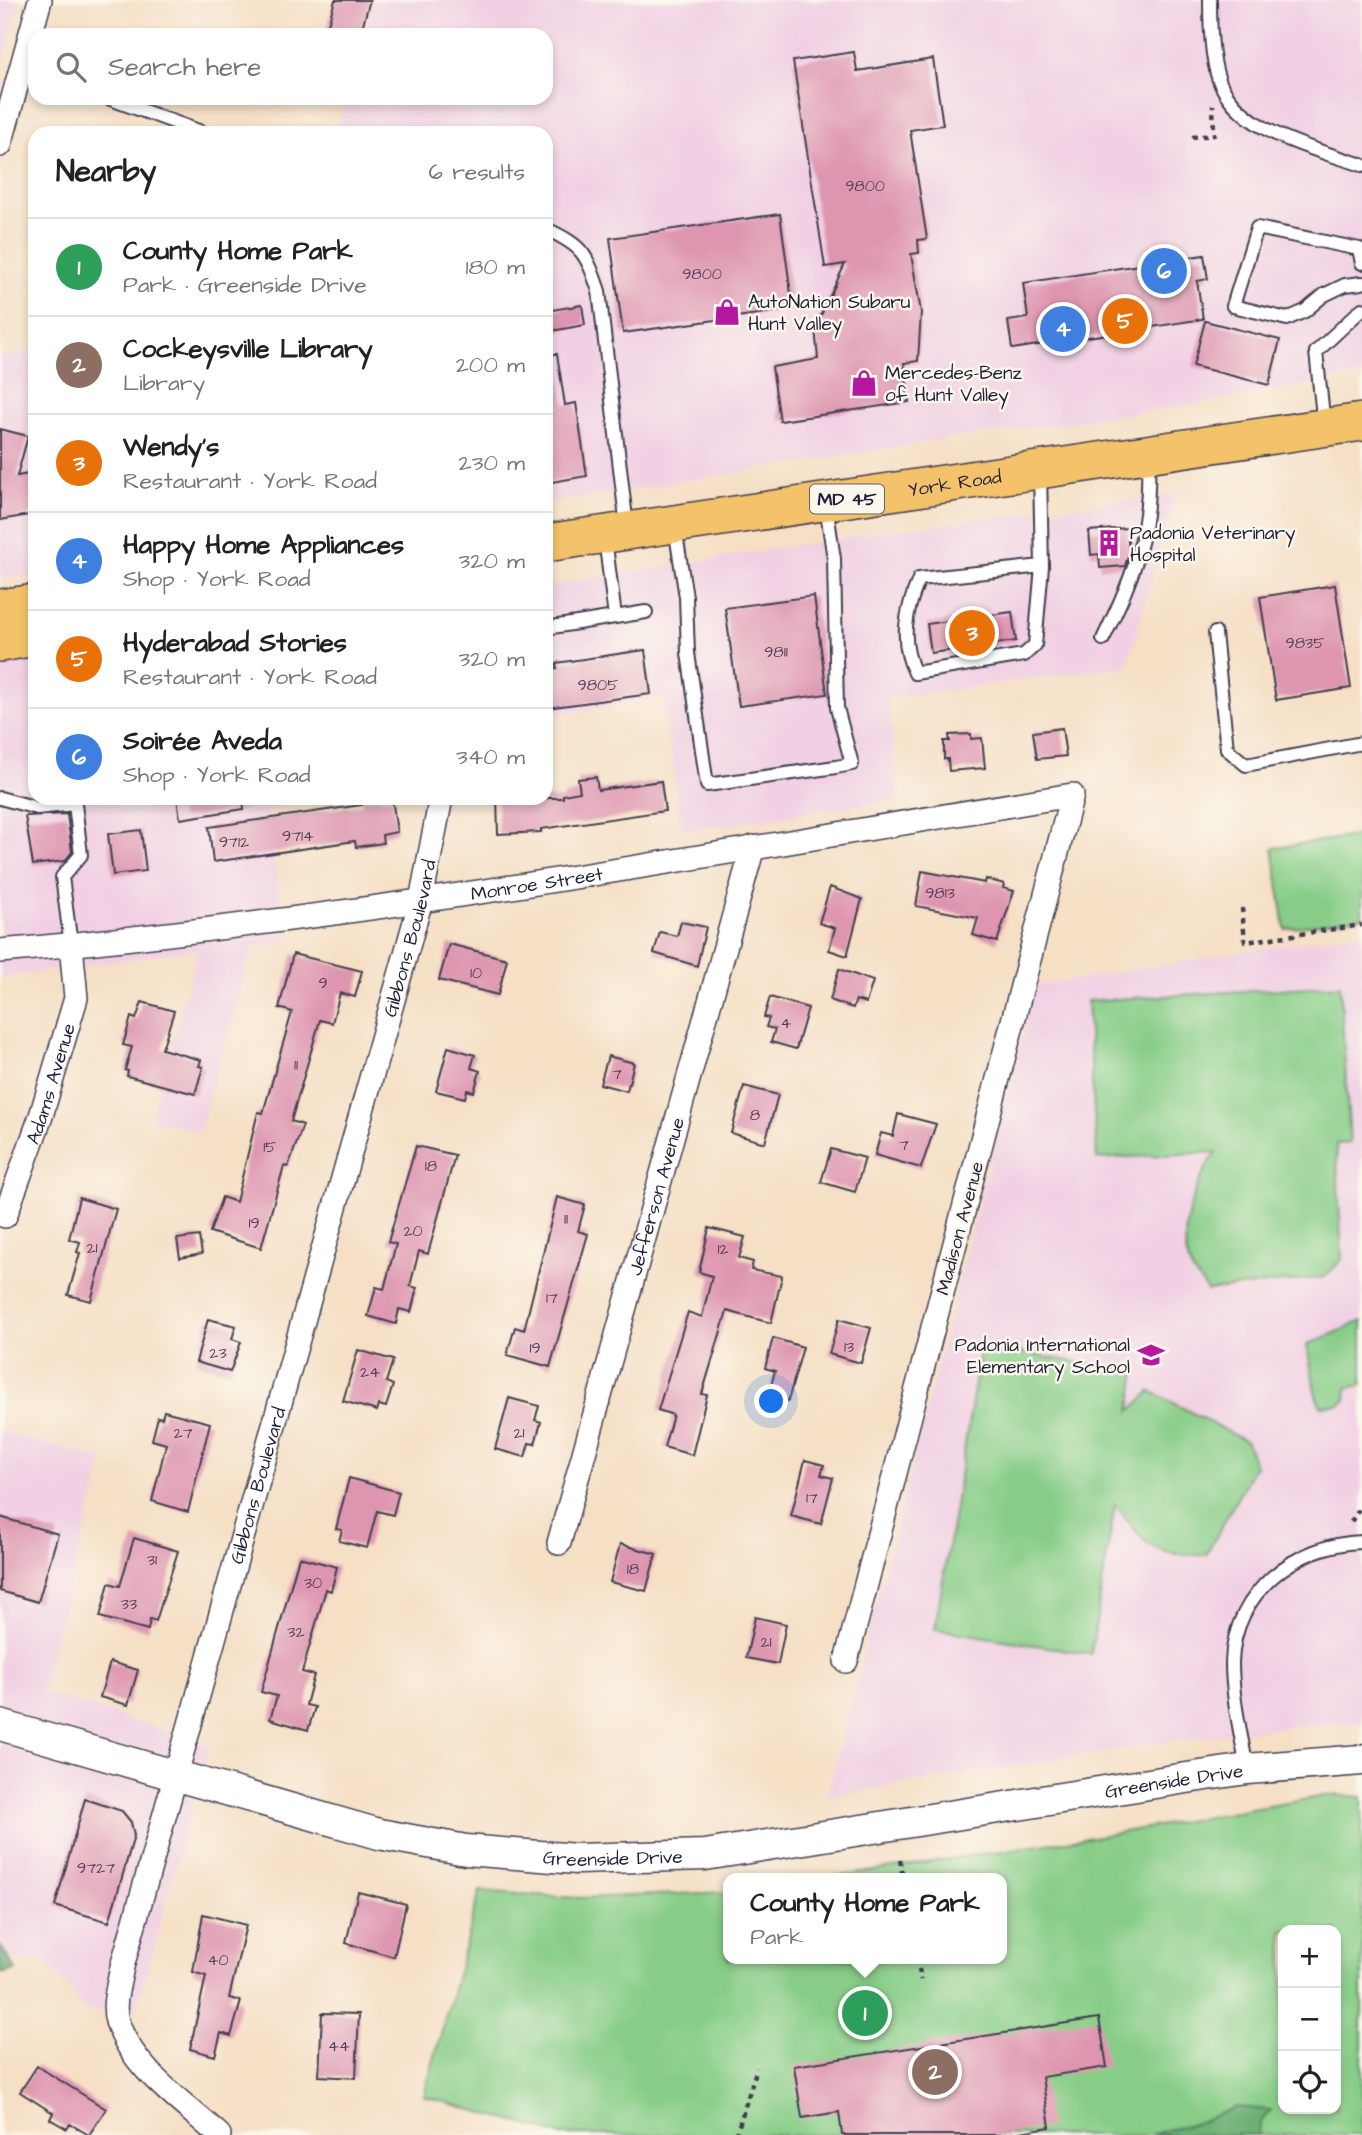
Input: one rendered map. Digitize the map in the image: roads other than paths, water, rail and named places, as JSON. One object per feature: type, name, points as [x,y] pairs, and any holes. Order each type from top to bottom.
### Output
[{"type":"main road","name":"York Road","points":[[553,542],[1362,422]]},
{"type":"main road","points":[[0,607],[28,604]]},
{"type":"main road","points":[[0,643],[28,638]]},
{"type":"street","points":[[35,28],[40,0]]},
{"type":"street","points":[[0,145],[28,71]]},
{"type":"street","name":"Monroe Street","points":[[0,951],[71,945],[421,900],[1072,795]]},
{"type":"street","name":"Madison Avenue","points":[[846,1661],[1072,795]]},
{"type":"street","name":"Gibbons Boulevard","points":[[219,2135],[149,2071],[128,2045],[117,2020],[115,2000],[175,1776],[421,900],[440,805]]},
{"type":"street","name":"Jefferson Avenue","points":[[559,1544],[753,847]]},
{"type":"street","name":"Adams Avenue","points":[[5,1216],[41,1115],[75,998],[71,945]]},
{"type":"street","name":"Greenside Drive","points":[[0,1726],[327,1820],[419,1842],[504,1854],[619,1860],[705,1855],[1247,1769],[1362,1760]]},
{"type":"lane","points":[[1210,0],[1215,66],[1221,86],[1239,107],[1258,124],[1300,145],[1362,165]]},
{"type":"lane","points":[[126,105],[185,126]]},
{"type":"lane","points":[[1362,263],[1359,249],[1257,228],[1233,306],[1287,319],[1305,312],[1324,295],[1362,282]]},
{"type":"lane","points":[[553,232],[576,243],[590,265],[600,291],[616,533],[615,617]]},
{"type":"lane","points":[[1324,428],[1316,352],[1362,309]]},
{"type":"lane","points":[[1103,639],[1135,572],[1147,527],[1148,454]]},
{"type":"lane","points":[[1040,471],[1042,566],[1035,645],[1024,655],[915,673],[906,656],[905,633],[907,607],[919,579],[1042,566]]},
{"type":"lane","points":[[674,524],[686,597],[688,653],[707,785],[852,764],[837,708],[834,559],[825,502]]},
{"type":"lane","points":[[553,627],[646,612]]},
{"type":"lane","points":[[1214,633],[1227,749],[1246,765],[1362,743]]},
{"type":"lane","points":[[0,798],[37,808],[66,805]]},
{"type":"lane","points":[[71,945],[62,877],[81,855],[75,805]]},
{"type":"lane","points":[[1247,1769],[1233,1686],[1233,1658],[1238,1631],[1250,1605],[1270,1578],[1294,1559],[1317,1549],[1362,1542]]},
{"type":"place","name":"Soirée Aveda","points":[[1164,271]]},
{"type":"place","name":"AutoNation Subaru Hunt Valley","points":[[727,312]]},
{"type":"place","name":"Hyderabad Stories","points":[[1125,321]]},
{"type":"place","name":"Happy Home Appliances","points":[[1063,329]]},
{"type":"place","name":"Mercedes-Benz of Hunt Valley","points":[[864,383]]},
{"type":"place","name":"Padonia Veterinary Hospital","points":[[1109,543]]},
{"type":"place","name":"Wendy's","points":[[972,633]]},
{"type":"place","name":"Padonia International Elementary School","points":[[1151,1355]]},
{"type":"place","name":"County Home Park","points":[[865,2013]]},
{"type":"place","name":"Cockeysville Library","points":[[935,2072]]}]
